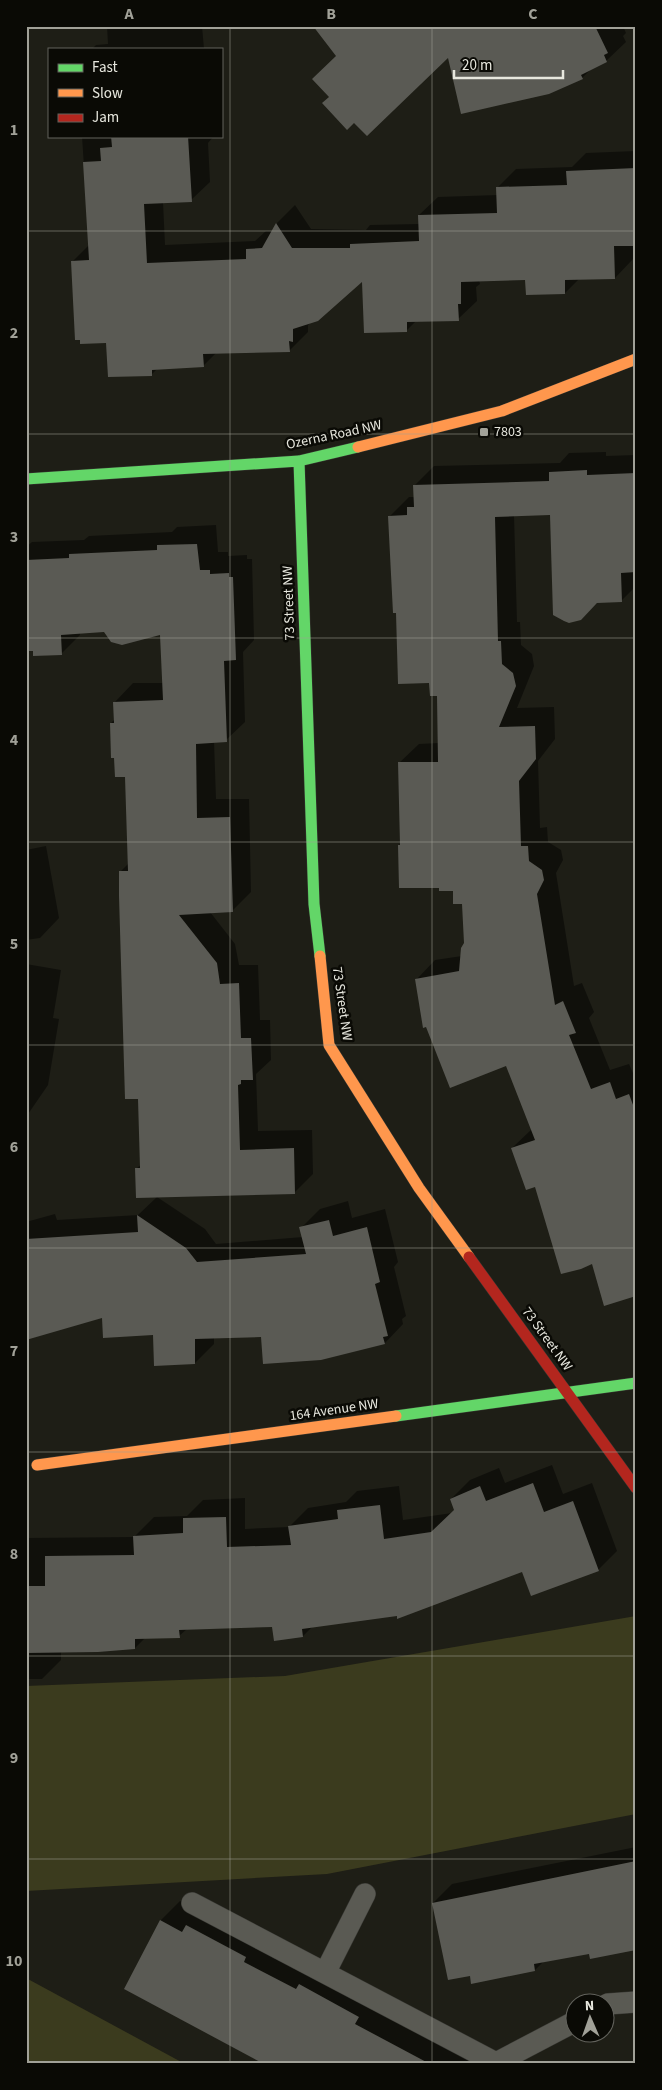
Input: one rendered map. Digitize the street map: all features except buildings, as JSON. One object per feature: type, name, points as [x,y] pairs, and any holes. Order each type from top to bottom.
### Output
[{"type":"street","name":"Ozerna Road NW","points":[[26,478],[299,461],[502,410],[636,359]]},
{"type":"street","name":"73 Street NW","points":[[299,461],[314,904],[330,1045],[419,1188],[636,1488]]},
{"type":"street","name":"164 Avenue NW","points":[[37,1466],[636,1382]]},
{"type":"lane","points":[[325,1973],[364,1894]]},
{"type":"lane","points":[[192,1903],[497,2063],[564,2027]]},
{"type":"lane","points":[[614,2004],[636,2002]]},
{"type":"shaded area","points":[[636,1616],[636,1814],[327,1874],[26,1891],[26,1686],[285,1676]]},
{"type":"shaded area","points":[[26,1978],[185,2064],[26,2064]]},
{"type":"traffic: fast","points":[[26,479],[299,461],[358,447]]},
{"type":"traffic: fast","points":[[299,461],[314,904],[320,956]]},
{"type":"traffic: fast","points":[[396,1416],[636,1383]]},
{"type":"traffic: slow","points":[[358,447],[502,411],[636,359]]},
{"type":"traffic: slow","points":[[320,956],[329,1045],[419,1188],[469,1257]]},
{"type":"traffic: slow","points":[[37,1465],[396,1416]]},
{"type":"traffic: jam","points":[[469,1257],[636,1488]]},
{"type":"place","name":"7803","points":[[484,432]]}]
